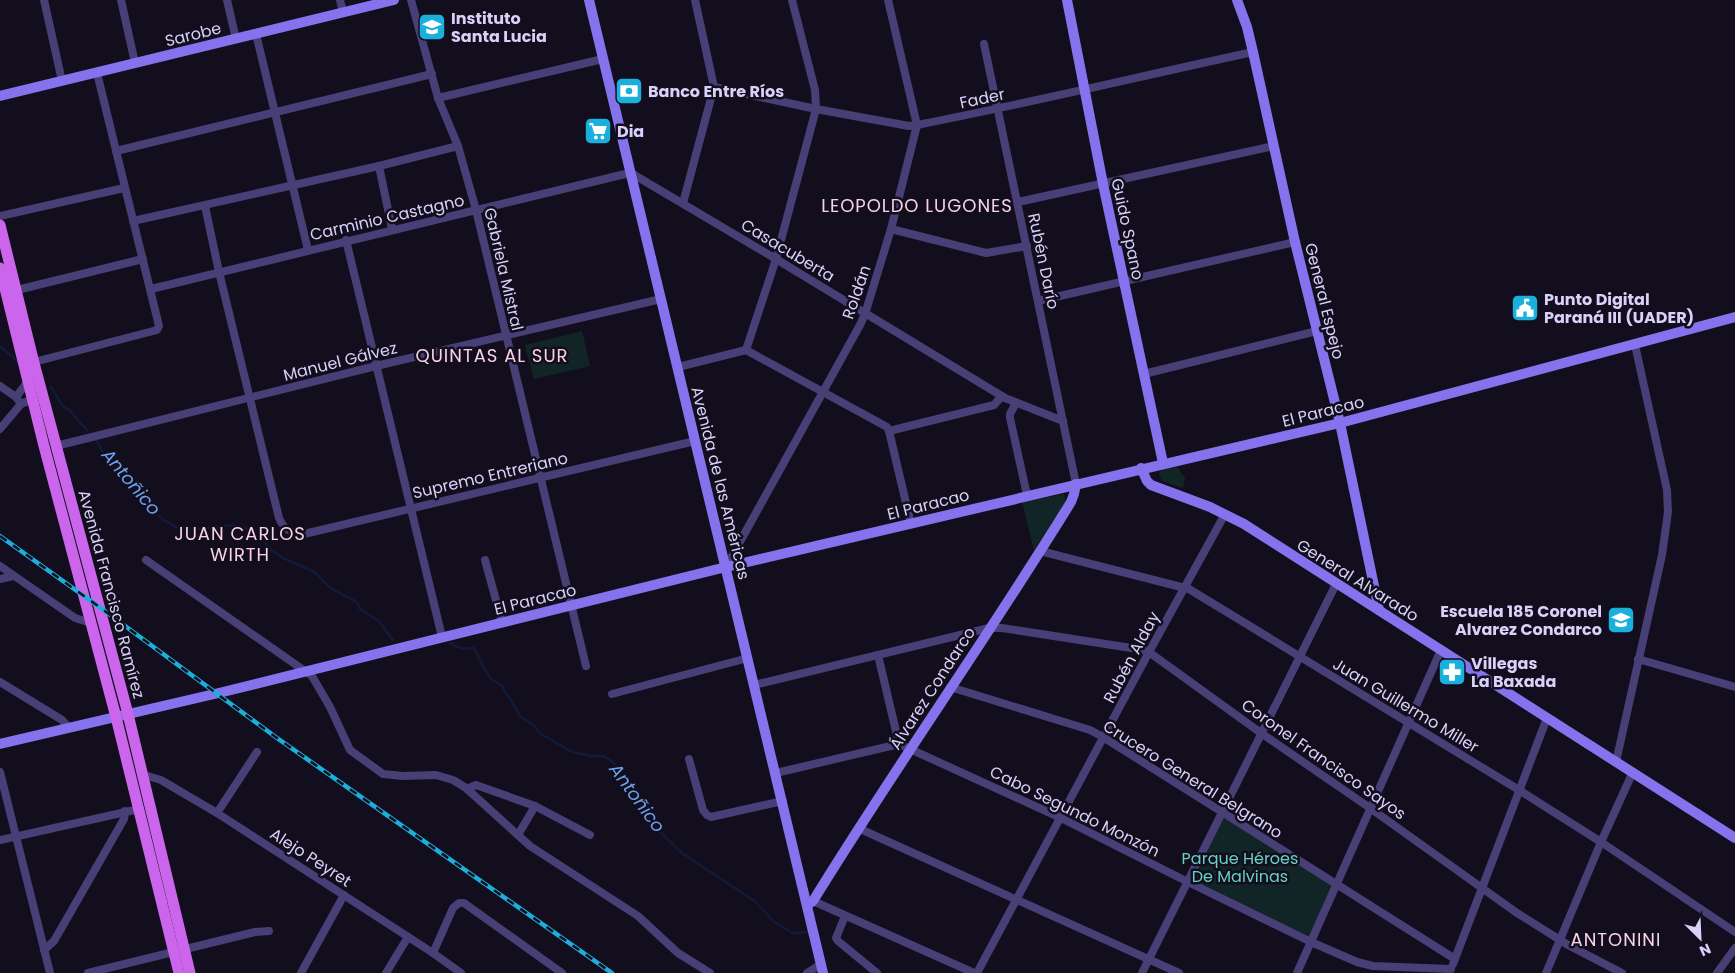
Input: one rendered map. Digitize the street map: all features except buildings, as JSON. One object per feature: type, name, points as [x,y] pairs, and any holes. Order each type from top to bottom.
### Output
[{"type":"main road","name":"Avenida Francisco Ramírez","points":[[0,225],[122,715],[139,809],[179,951],[190,973]]},
{"type":"main road","name":"Avenida Francisco Ramírez","points":[[0,268],[91,623],[141,774],[179,951],[179,973]]},
{"type":"street","points":[[44,0],[62,81]]},
{"type":"street","points":[[121,0],[135,63]]},
{"type":"street","points":[[227,0],[236,38]]},
{"type":"street","points":[[340,0],[343,12]]},
{"type":"street","name":"Sarobe","points":[[0,96],[394,0]]},
{"type":"street","name":"Gabriela Mistral","points":[[411,0],[438,98],[458,146],[476,210],[586,666]]},
{"type":"street","name":"Avenida de las Américas","points":[[589,0],[754,685],[810,903],[822,969]]},
{"type":"street","points":[[683,203],[714,87],[695,0]]},
{"type":"street","points":[[746,350],[776,259],[816,109],[815,90],[792,0]]},
{"type":"street","name":"Roldán","points":[[726,567],[865,314],[890,229],[917,125],[888,0]]},
{"type":"street","name":"Guido Spano","points":[[1067,0],[1103,184],[1163,463]]},
{"type":"street","name":"General Espejo","points":[[1236,0],[1247,27],[1254,52],[1295,242],[1340,423],[1379,610]]},
{"type":"street","points":[[256,34],[308,250]]},
{"type":"street","name":"Rubén Darío","points":[[984,44],[1076,484]]},
{"type":"street","name":"Fader","points":[[714,87],[816,109],[909,126],[998,109],[1084,88],[1254,52]]},
{"type":"street","points":[[438,98],[603,59]]},
{"type":"street","points":[[34,362],[156,330],[159,326],[97,73]]},
{"type":"street","points":[[116,151],[432,74]]},
{"type":"street","points":[[133,221],[205,206],[458,146]]},
{"type":"street","points":[[1018,202],[1274,146]]},
{"type":"street","points":[[378,166],[392,229]]},
{"type":"street","name":"Carminio Castagno","points":[[150,289],[621,174],[631,174]]},
{"type":"street","name":"Casacuberta","points":[[631,174],[683,203],[1002,396],[1063,421]]},
{"type":"street","points":[[0,216],[124,188]]},
{"type":"street","points":[[205,206],[249,398]]},
{"type":"street","points":[[890,229],[986,253],[1027,246]]},
{"type":"street","points":[[346,240],[442,637]]},
{"type":"street","points":[[1038,301],[1295,242]]},
{"type":"street","points":[[17,290],[142,259]]},
{"type":"street","name":"Manuel Gálvez","points":[[56,446],[376,366],[661,299]]},
{"type":"street","name":"El Paracao","points":[[0,744],[304,672],[726,567],[1141,468],[1340,423],[1735,317]]},
{"type":"street","points":[[1144,374],[1317,331]]},
{"type":"street","points":[[1616,762],[1662,555],[1668,519],[1667,490],[1635,345]]},
{"type":"street","points":[[678,368],[746,350],[887,427],[911,524]]},
{"type":"street","points":[[0,429],[29,380]]},
{"type":"street","points":[[0,386],[18,400],[33,399]]},
{"type":"street","points":[[889,431],[994,405],[1002,396]]},
{"type":"street","name":"Supremo Entreriano","points":[[249,398],[281,525],[292,533],[304,534],[695,441]]},
{"type":"street","points":[[1016,403],[1010,418],[1027,495]]},
{"type":"street","name":"General Alvarado","points":[[1141,468],[1151,485],[1226,514],[1735,838]]},
{"type":"street","name":"Álvarez Condarco","points":[[810,903],[1040,551],[1071,502],[1076,484]]},
{"type":"street","name":"Rubén Alday","points":[[975,973],[1226,514]]},
{"type":"street","name":"Juan Guillermo Miller","points":[[1040,551],[1185,587],[1519,790],[1601,842],[1735,932]]},
{"type":"street","points":[[146,560],[312,676],[355,755],[383,774],[403,776],[436,775],[453,780],[467,789],[530,846],[638,916],[678,953],[710,973]]},
{"type":"street","points":[[485,560],[502,622]]},
{"type":"street","points":[[0,566],[75,618],[91,623]]},
{"type":"street","points":[[0,579],[13,576]]},
{"type":"street","points":[[1142,973],[1336,584]]},
{"type":"street","name":"Coronel Francisco Sayos","points":[[754,685],[989,628],[1144,650],[1483,888],[1560,940],[1622,973]]},
{"type":"street","points":[[1297,973],[1441,650]]},
{"type":"street","points":[[776,773],[899,744],[878,655]]},
{"type":"street","points":[[612,694],[748,658]]},
{"type":"street","points":[[1638,658],[1735,687]]},
{"type":"street","points":[[0,682],[62,720],[69,728]]},
{"type":"street","name":"Crucero General Belgrano","points":[[950,687],[1090,730],[1104,737],[1455,960]]},
{"type":"street","points":[[1450,971],[1547,718]]},
{"type":"street","name":"Cabo Segundo Monzón","points":[[899,744],[1061,818],[1311,942],[1365,965],[1450,971]]},
{"type":"street","points":[[217,813],[258,752]]},
{"type":"street","points":[[689,759],[703,810],[711,817],[783,801]]},
{"type":"street","points":[[0,772],[50,973]]},
{"type":"street","name":"Alejo Peyret","points":[[141,774],[161,780],[217,813],[461,973]]},
{"type":"street","points":[[1546,973],[1632,774]]},
{"type":"street","points":[[467,789],[476,786],[535,806],[590,835]]},
{"type":"street","points":[[518,835],[535,806]]},
{"type":"street","points":[[0,840],[139,809]]},
{"type":"street","points":[[44,950],[54,941],[124,819],[125,811]]},
{"type":"street","points":[[858,828],[1179,973]]},
{"type":"street","points":[[301,973],[344,895]]},
{"type":"street","points":[[433,953],[453,908],[458,904],[464,903],[562,973]]},
{"type":"street","points":[[810,903],[845,916],[975,973]]},
{"type":"street","points":[[845,916],[836,938],[877,973]]},
{"type":"street","points":[[88,973],[255,932],[269,931]]},
{"type":"street","points":[[386,973],[408,937]]},
{"type":"street","points":[[1717,973],[1735,948]]},
{"type":"street","points":[[807,973],[822,969]]},
{"type":"green space","points":[[582,331],[590,366],[534,379],[525,345]]},
{"type":"green space","points":[[1177,467],[1185,478],[1183,488],[1162,481],[1159,473],[1162,469]]},
{"type":"green space","points":[[1064,494],[1066,502],[1034,550],[1022,502]]},
{"type":"green space","name":"Parque Héroes De Malvinas","points":[[1222,813],[1336,886],[1311,942],[1188,882]]},
{"type":"waterway","name":"Antoñico","points":[[0,346],[19,363]]},
{"type":"waterway","name":"Antoñico","points":[[51,387],[62,405],[87,430]]},
{"type":"waterway","name":"Antoñico","points":[[96,440],[104,454],[115,465],[122,477],[162,519],[176,527],[189,530],[233,525],[251,530],[262,538],[271,550],[283,558],[315,572],[330,588],[357,602],[360,609],[379,621],[393,640]]},
{"type":"waterway","name":"Antoñico","points":[[450,643],[462,648],[474,648],[491,679],[501,685],[521,717],[532,724],[541,734],[572,752],[591,756],[604,756],[614,763],[628,783],[641,808],[657,829],[682,853],[756,902],[774,922],[793,933],[810,932]]},
{"type":"railway","points":[[0,536],[277,738],[612,973]]},
{"type":"place","name":"Instituto Santa Lucia","points":[[432,27]]},
{"type":"place","name":"Banco Entre Ríos","points":[[629,91]]},
{"type":"place","name":"Dia","points":[[598,131]]},
{"type":"place","name":"Punto Digital Paraná III (UADER)","points":[[1525,308]]},
{"type":"place","name":"Escuela 185 Coronel Alvarez Condarco","points":[[1621,620]]},
{"type":"place","name":"Villegas La Baxada","points":[[1452,672]]},
{"type":"district","name":"LEOPOLDO LUGONES","points":[[917,206]]},
{"type":"district","name":"QUINTAS AL SUR","points":[[492,356]]},
{"type":"district","name":"JUAN CARLOS WIRTH","points":[[240,544]]},
{"type":"district","name":"ANTONINI","points":[[1616,940]]}]
